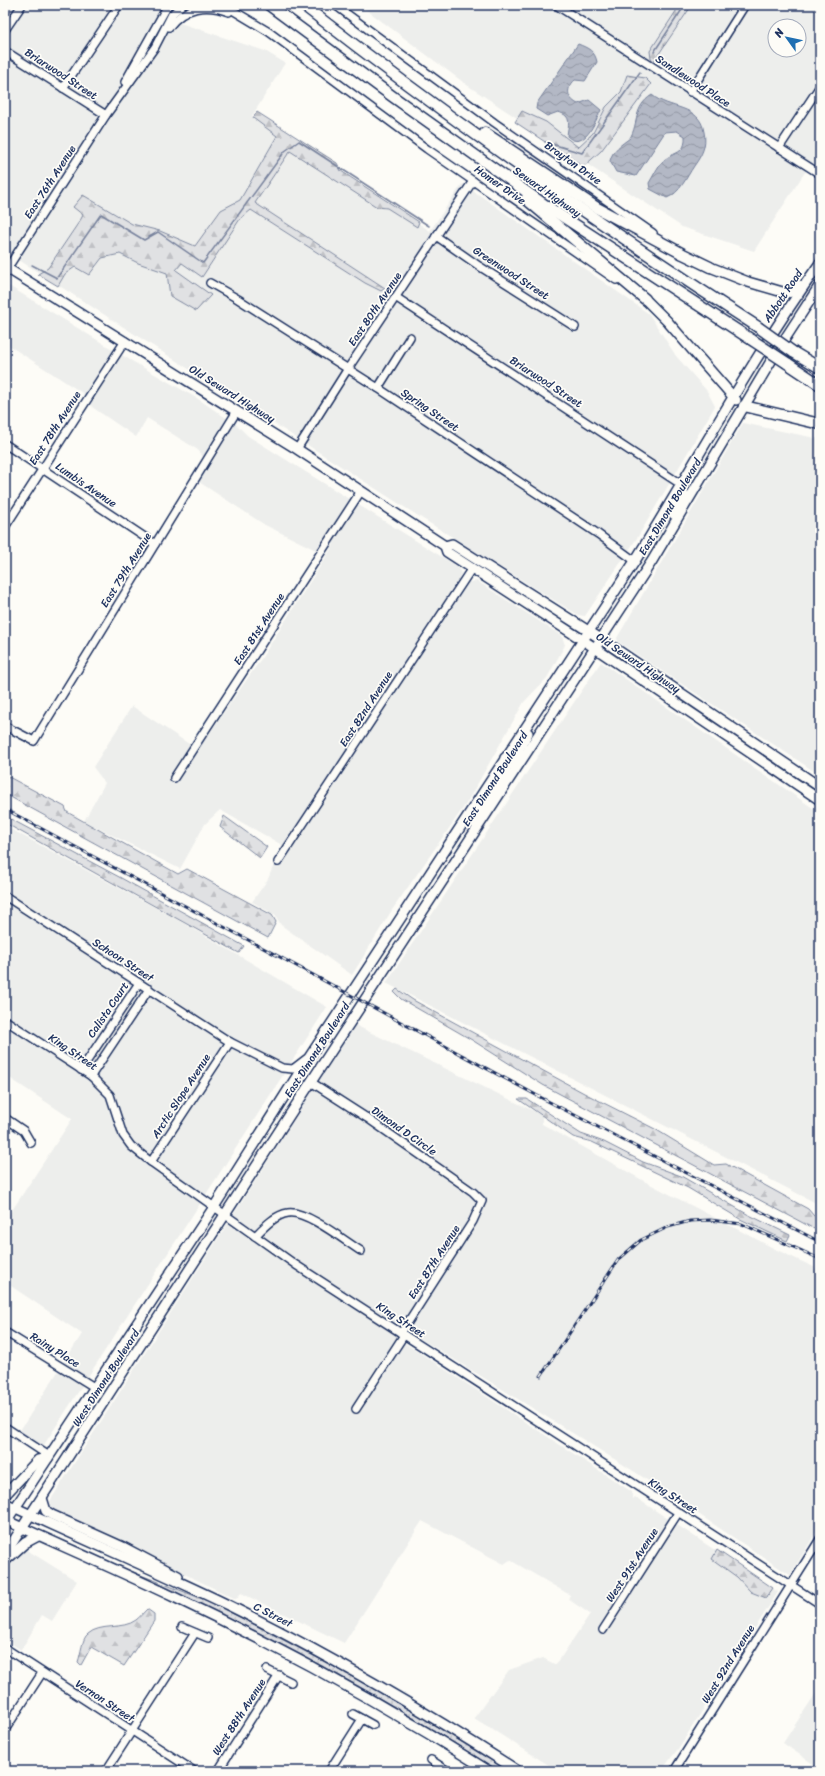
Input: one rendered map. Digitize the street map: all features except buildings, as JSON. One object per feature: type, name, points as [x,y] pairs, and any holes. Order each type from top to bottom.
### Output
[{"type":"highway","name":"Seward Highway","points":[[269,5],[467,151],[588,234],[820,385]]},
{"type":"highway","name":"Seward Highway","points":[[303,5],[511,160],[635,247],[820,368]]},
{"type":"highway","points":[[374,59],[590,203],[683,254],[710,266]]},
{"type":"highway","points":[[467,151],[645,299]]},
{"type":"highway","points":[[794,350],[820,363]]},
{"type":"highway","points":[[744,406],[820,424]]},
{"type":"main road","name":"Abbott Road","points":[[766,344],[788,308],[820,263]]},
{"type":"main road","name":"Brayton Drive","points":[[710,266],[748,282],[786,293],[792,292],[812,275]]},
{"type":"main road","name":"Old Seward Highway","points":[[6,269],[125,341],[297,449],[445,546],[447,552],[583,640],[820,800]]},
{"type":"main road","name":"East Dimond Boulevard","points":[[225,1214],[601,639],[656,553],[777,351],[820,285]]},
{"type":"main road","name":"Homer Drive","points":[[645,299],[667,321],[733,397],[744,406]]},
{"type":"main road","name":"East Dimond Boulevard","points":[[214,1207],[546,695],[635,561],[766,344]]},
{"type":"main road","points":[[656,553],[659,542],[683,496],[682,485]]},
{"type":"main road","name":"Old Seward Highway","points":[[445,546],[452,544],[589,631],[820,787]]},
{"type":"main road","points":[[472,568],[481,568],[510,586],[531,594]]},
{"type":"main road","points":[[513,774],[519,749],[546,695]]},
{"type":"main road","points":[[732,741],[739,739],[758,751],[784,762]]},
{"type":"main road","points":[[468,842],[481,809],[506,770],[505,758]]},
{"type":"main road","points":[[397,924],[409,932]]},
{"type":"main road","name":"West Dimond Boulevard","points":[[5,1521],[214,1207]]},
{"type":"main road","name":"West Dimond Boulevard","points":[[5,1554],[225,1214]]},
{"type":"main road","points":[[5,1495],[38,1460],[48,1457]]},
{"type":"main road","points":[[42,1498],[46,1511],[52,1515],[167,1569],[205,1595]]},
{"type":"main road","name":"C Street","points":[[5,1503],[205,1595],[272,1628],[359,1675],[518,1771]]},
{"type":"main road","points":[[5,1521],[175,1597],[262,1640],[392,1712],[489,1771]]},
{"type":"main road","points":[[5,1561],[25,1543],[38,1536]]},
{"type":"street","points":[[5,30],[22,5]]},
{"type":"street","points":[[63,88],[119,5]]},
{"type":"street","name":"East 76th Avenue","points":[[114,104],[168,5]]},
{"type":"street","name":"East 76th Avenue","points":[[6,269],[106,115],[155,46],[172,14],[182,5]]},
{"type":"street","name":"Homer Drive","points":[[224,5],[278,38],[384,118],[645,299]]},
{"type":"street","name":"Brayton Drive","points":[[335,5],[468,103],[661,239],[710,266]]},
{"type":"street","name":"Sandlewood Place","points":[[556,5],[820,174]]},
{"type":"street","points":[[690,92],[745,5]]},
{"type":"street","points":[[155,46],[178,17],[195,8],[218,8],[252,21]]},
{"type":"street","name":"Briarwood Street","points":[[5,51],[106,115]]},
{"type":"street","points":[[780,148],[820,86]]},
{"type":"street","name":"East 80th Avenue","points":[[297,449],[347,370],[397,298],[473,181]]},
{"type":"street","name":"Greenwood Street","points":[[436,236],[479,266],[575,327]]},
{"type":"street","name":"Spring Street","points":[[210,283],[238,299],[347,370],[378,388],[598,534],[635,561]]},
{"type":"street","name":"Briarwood Street","points":[[397,298],[682,485]]},
{"type":"street","points":[[378,388],[410,337]]},
{"type":"street","name":"East 78th Avenue","points":[[5,527],[125,341]]},
{"type":"street","name":"East 79th Avenue","points":[[5,726],[34,741],[237,411]]},
{"type":"street","name":"Lumbis Avenue","points":[[5,444],[155,544]]},
{"type":"street","name":"East 81st Avenue","points":[[174,778],[361,491]]},
{"type":"street","name":"East 82nd Avenue","points":[[278,862],[472,568]]},
{"type":"street","name":"Schoon Street","points":[[5,896],[230,1042],[288,1069],[293,1069],[311,1056]]},
{"type":"street","name":"Calista Court","points":[[81,1070],[139,983]]},
{"type":"street","name":"Calista Court","points":[[92,1076],[149,989]]},
{"type":"street","name":"King Street","points":[[5,1020],[92,1076],[110,1095],[123,1135],[131,1146],[151,1162],[255,1236],[402,1334],[820,1604]]},
{"type":"street","name":"Arctic Slope Avenue","points":[[151,1162],[230,1042]]},
{"type":"street","name":"Dimond D Circle","points":[[310,1082],[474,1192],[482,1202]]},
{"type":"street","points":[[5,1118],[24,1130],[31,1143]]},
{"type":"street","name":"East 87th Avenue","points":[[356,1409],[474,1221],[482,1202]]},
{"type":"street","points":[[255,1236],[274,1219],[288,1212],[308,1218],[362,1251]]},
{"type":"street","name":"Rainy Place","points":[[5,1332],[94,1387]]},
{"type":"street","points":[[5,1427],[48,1457]]},
{"type":"street","name":"West 91st Avenue","points":[[603,1630],[678,1512]]},
{"type":"street","name":"West 92nd Avenue","points":[[674,1771],[820,1539]]},
{"type":"street","points":[[182,1627],[208,1638]]},
{"type":"street","points":[[106,1771],[195,1633]]},
{"type":"street","name":"Vernon Street","points":[[5,1648],[194,1771]]},
{"type":"street","points":[[267,1670],[291,1682]]},
{"type":"street","points":[[5,1730],[42,1673]]},
{"type":"street","name":"West 88th Avenue","points":[[218,1771],[279,1675]]},
{"type":"street","points":[[353,1714],[373,1725]]},
{"type":"street","points":[[328,1771],[362,1719]]},
{"type":"street","name":"West 92nd Avenue","points":[[669,1771],[684,1754]]},
{"type":"street","points":[[430,1760],[444,1770]]},
{"type":"shaded area","points":[[5,5],[164,5],[163,14],[180,23],[265,51],[285,63],[252,116],[282,132],[430,231],[462,184],[649,314],[676,356],[707,391],[715,406],[639,535],[585,616],[578,615],[423,519],[5,251]]},
{"type":"shaded area","points":[[360,5],[820,5],[820,167],[813,163],[803,175],[754,251],[682,227],[467,85]]},
{"type":"shaded area","points":[[9,286],[125,357],[198,399],[238,426],[248,436],[458,567],[461,574],[459,577],[469,582],[477,581],[562,636],[565,645],[547,678],[524,702],[466,804],[392,910],[352,975],[281,925],[275,915],[252,902],[268,879],[282,845],[220,810],[205,824],[180,869],[84,821],[105,783],[93,767],[132,706],[198,750],[261,659],[334,544],[318,551],[265,525],[199,482],[203,457],[198,450],[147,418],[136,437],[92,407],[84,394],[5,343],[5,291]]},
{"type":"shaded area","points":[[743,423],[820,439],[820,775],[618,642],[617,638]]},
{"type":"shaded area","points":[[601,662],[820,813],[820,1205],[386,983]]},
{"type":"shaded area","points":[[5,826],[178,920],[327,1007],[42,1448],[19,1432],[82,1334],[5,1282],[5,1221],[72,1119],[5,1075]]},
{"type":"shaded area","points":[[355,1025],[542,1115],[542,1124],[644,1181],[777,1250],[820,1270],[820,1526],[790,1575],[635,1472],[410,1332],[400,1340],[632,1492],[633,1499],[635,1497],[778,1592],[678,1749],[661,1771],[558,1771],[474,1718],[509,1670],[543,1658],[556,1665],[590,1614],[568,1599],[570,1595],[510,1560],[504,1564],[422,1521],[344,1643],[241,1593],[236,1599],[55,1511],[51,1506],[50,1501]]},
{"type":"shaded area","points":[[22,1547],[77,1581],[52,1621],[42,1615],[21,1650],[5,1639],[5,1573]]},
{"type":"shaded area","points":[[820,1687],[820,1769],[783,1743]]},
{"type":"green space","points":[[680,5],[692,5],[654,61],[651,59],[650,51]]},
{"type":"green space","points":[[627,75],[645,78],[651,84],[601,151],[583,167],[515,122],[522,111],[546,122],[578,147],[593,133],[606,107],[621,92]]},
{"type":"green space","points":[[257,112],[337,163],[341,171],[419,222],[417,227],[387,208],[377,207],[290,151],[255,203],[385,288],[381,291],[365,283],[251,210],[240,219],[202,277],[182,263],[176,270],[211,295],[196,311],[170,296],[167,273],[138,263],[120,254],[102,258],[89,275],[75,267],[65,274],[58,286],[38,274],[48,268],[81,219],[83,215],[73,207],[83,195],[132,224],[160,231],[195,246],[221,210],[240,200],[277,136],[253,118]]},
{"type":"green space","points":[[5,775],[65,807],[67,812],[178,874],[187,869],[272,915],[276,922],[268,938],[5,794]]},
{"type":"green space","points":[[5,816],[244,946],[239,953],[5,823]]},
{"type":"green space","points":[[224,816],[267,847],[260,858],[220,827]]},
{"type":"green space","points":[[397,989],[413,1000],[584,1093],[655,1129],[714,1165],[726,1164],[808,1209],[814,1216],[820,1217],[820,1232],[543,1085],[472,1040],[401,999],[394,992]]},
{"type":"green space","points":[[518,1099],[527,1099],[581,1134],[604,1142],[643,1162],[681,1176],[747,1214],[790,1235],[787,1241],[740,1219],[688,1188],[592,1142],[573,1137]]},
{"type":"green space","points":[[717,1550],[773,1588],[766,1598],[751,1592],[737,1577],[712,1559]]},
{"type":"green space","points":[[133,1572],[213,1603],[327,1663],[394,1700],[508,1771],[498,1771],[410,1716],[319,1664],[227,1617]]},
{"type":"green space","points":[[147,1609],[154,1614],[154,1621],[124,1666],[91,1647],[81,1665],[78,1662],[83,1643],[88,1634],[105,1627],[131,1623]]},
{"type":"water","points":[[578,44],[590,50],[595,55],[597,62],[585,81],[575,80],[572,83],[569,90],[569,96],[578,104],[589,100],[601,110],[588,134],[579,140],[573,140],[567,136],[569,125],[568,118],[566,116],[558,112],[547,116],[536,109],[537,103]]},
{"type":"water","points":[[652,95],[659,100],[690,112],[697,117],[701,123],[705,137],[703,150],[699,158],[676,193],[667,198],[650,189],[649,183],[657,168],[663,161],[684,147],[685,136],[677,131],[665,132],[636,176],[616,172],[610,161],[615,150],[630,138],[639,110],[646,100]]},
{"type":"waterway","points":[[654,52],[685,5]]},
{"type":"waterway","points":[[545,142],[582,153],[640,72]]},
{"type":"waterway","points":[[32,265],[57,278],[101,214],[144,240],[158,232],[203,263],[285,151],[299,141],[429,226]]},
{"type":"railway","points":[[5,809],[536,1095],[820,1242]]},
{"type":"railway","points":[[541,1376],[618,1260],[641,1240],[668,1227],[690,1221],[710,1220],[742,1224],[820,1259]]}]
